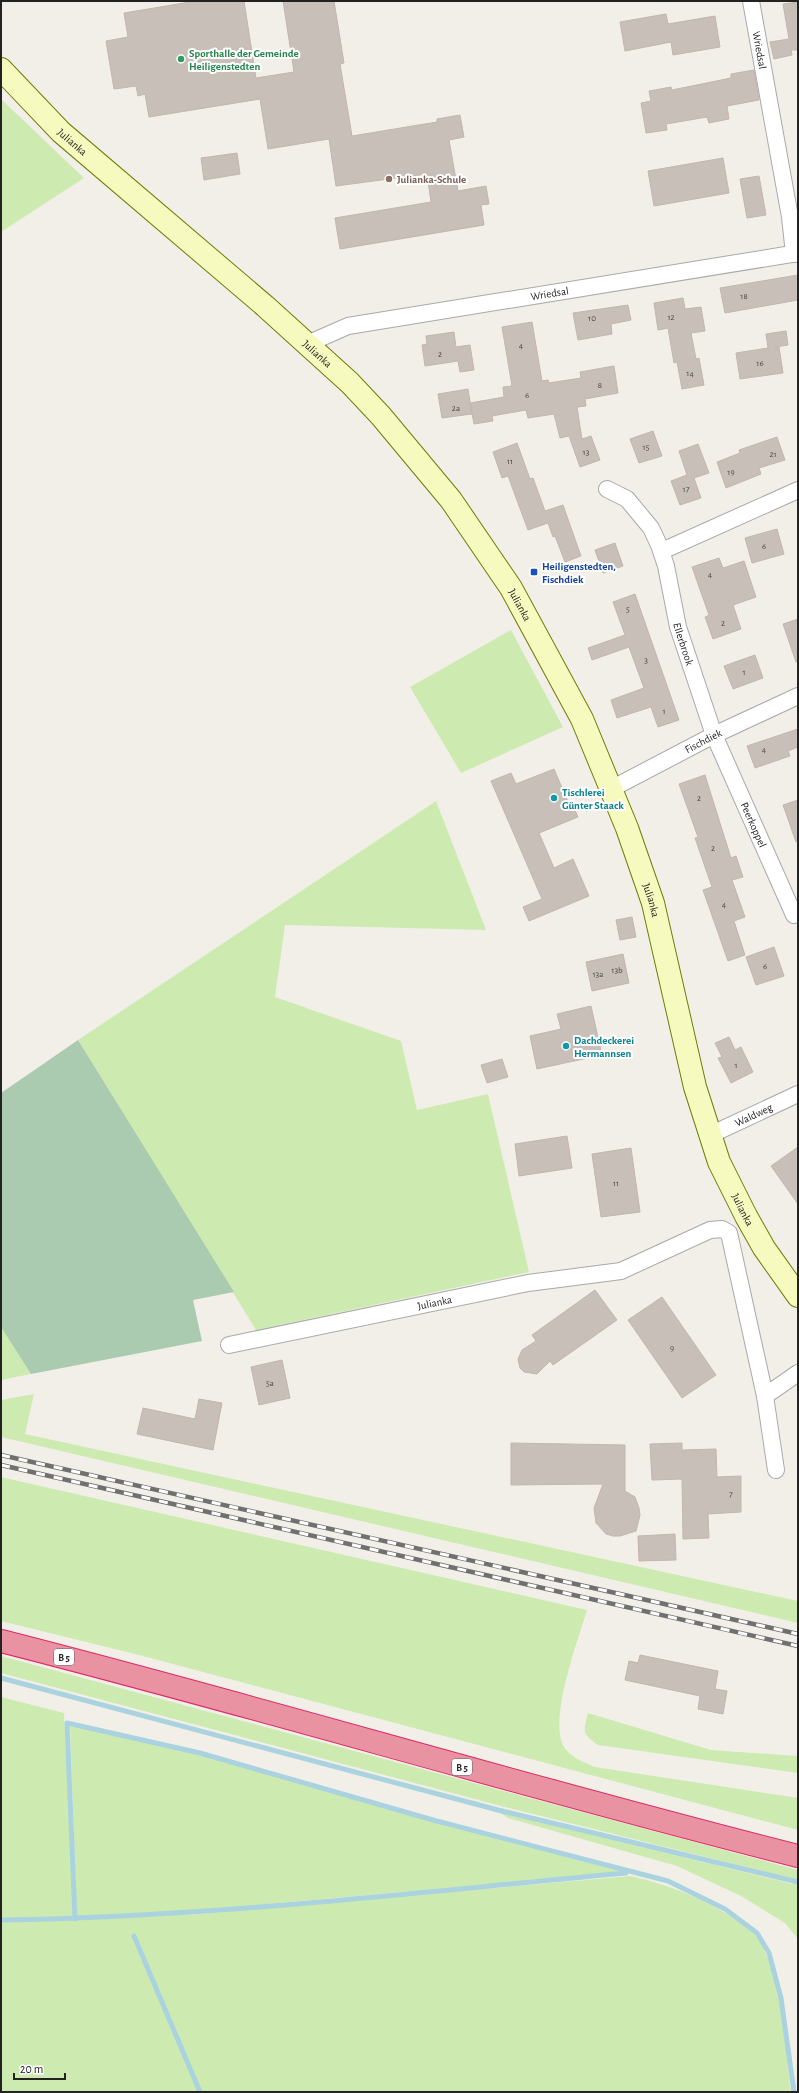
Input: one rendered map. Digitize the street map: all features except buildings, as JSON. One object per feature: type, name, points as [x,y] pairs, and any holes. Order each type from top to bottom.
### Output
[{"type":"highway","name":"B 5","points":[[1,1641],[128,1673],[680,1827],[798,1856]]},
{"type":"street","name":"Wriedsal","points":[[307,344],[348,326],[796,253],[794,217],[751,1]]},
{"type":"street","name":"Julianka","points":[[1,69],[61,132],[266,306],[350,383],[422,463],[451,500],[507,582],[530,619],[568,691],[582,719],[611,788],[653,903],[695,1087],[719,1162],[764,1248],[798,1296]]},
{"type":"street","name":"Ellerbrook","points":[[607,489],[627,499],[646,521],[656,537],[662,551],[678,627],[714,735]]},
{"type":"street","points":[[662,551],[798,490]]},
{"type":"street","name":"Fischdiek","points":[[611,788],[714,735],[798,696]]},
{"type":"street","name":"Peerkoppel","points":[[714,735],[794,915]]},
{"type":"street","name":"Waldweg","points":[[710,1135],[798,1094]]},
{"type":"street","name":"Julianka","points":[[229,1345],[528,1282],[621,1271],[710,1230],[722,1229],[729,1233],[765,1396],[776,1470]]},
{"type":"street","points":[[765,1396],[798,1374]]},
{"type":"green space","points":[[1,99],[84,178],[1,232]]},
{"type":"green space","points":[[511,630],[563,727],[461,773],[410,687]]},
{"type":"green space","points":[[436,801],[486,930],[285,925],[275,997],[401,1041],[417,1110],[488,1094],[529,1272],[256,1330],[78,1040]]},
{"type":"green space","points":[[78,1040],[234,1292],[193,1300],[202,1341],[31,1374],[1,1327],[1,1093]]},
{"type":"green space","points":[[1,1327],[31,1374],[1,1380]]},
{"type":"green space","points":[[34,1394],[25,1434],[798,1601],[798,1623],[1,1437],[1,1400]]},
{"type":"green space","points":[[1,1477],[587,1610],[566,1680],[562,1700],[560,1734],[564,1747],[567,1751],[578,1759],[595,1767],[798,1798],[798,1830],[139,1655],[1,1621]]},
{"type":"green space","points":[[1,1656],[798,1870],[798,1939],[785,1923],[741,1896],[677,1866],[508,1818],[499,1812],[793,1884],[794,1879],[501,1806],[1,1673]]},
{"type":"green space","points":[[1,1697],[64,1713],[74,1917],[1,1918]]},
{"type":"green space","points":[[588,1713],[711,1750],[798,1756],[798,1773],[598,1745],[586,1735],[585,1732],[585,1724]]},
{"type":"green space","points":[[70,1726],[200,1755],[432,1821],[624,1872],[202,1910],[77,1918]]},
{"type":"green space","points":[[631,1876],[673,1888],[714,1906],[750,1930],[756,1936],[765,1951],[772,1969],[777,1989],[791,2092],[1,2092],[1,1922],[201,1914]]},
{"type":"waterway","points":[[1,1678],[498,1810],[798,1882]]},
{"type":"waterway","points":[[75,1919],[67,1723],[200,1753],[433,1820],[668,1881],[725,1909],[757,1933],[769,1953],[781,1998],[794,2092]]},
{"type":"waterway","points":[[1,1920],[79,1918],[236,1909],[626,1873]]},
{"type":"waterway","points":[[134,1936],[200,2092]]},
{"type":"railway","points":[[1,1455],[798,1634]]},
{"type":"railway","points":[[1,1465],[798,1646]]},
{"type":"place","name":"Sporthalle der Gemeinde Heiligenstedten","points":[[181,59]]},
{"type":"place","name":"Julianka-Schule","points":[[389,179]]},
{"type":"place","name":"Heiligenstedten, Fischdiek","points":[[534,572]]},
{"type":"place","name":"Tischlerei Günter Staack","points":[[554,798]]},
{"type":"place","name":"Dachdeckerei Hermannsen","points":[[566,1046]]}]
